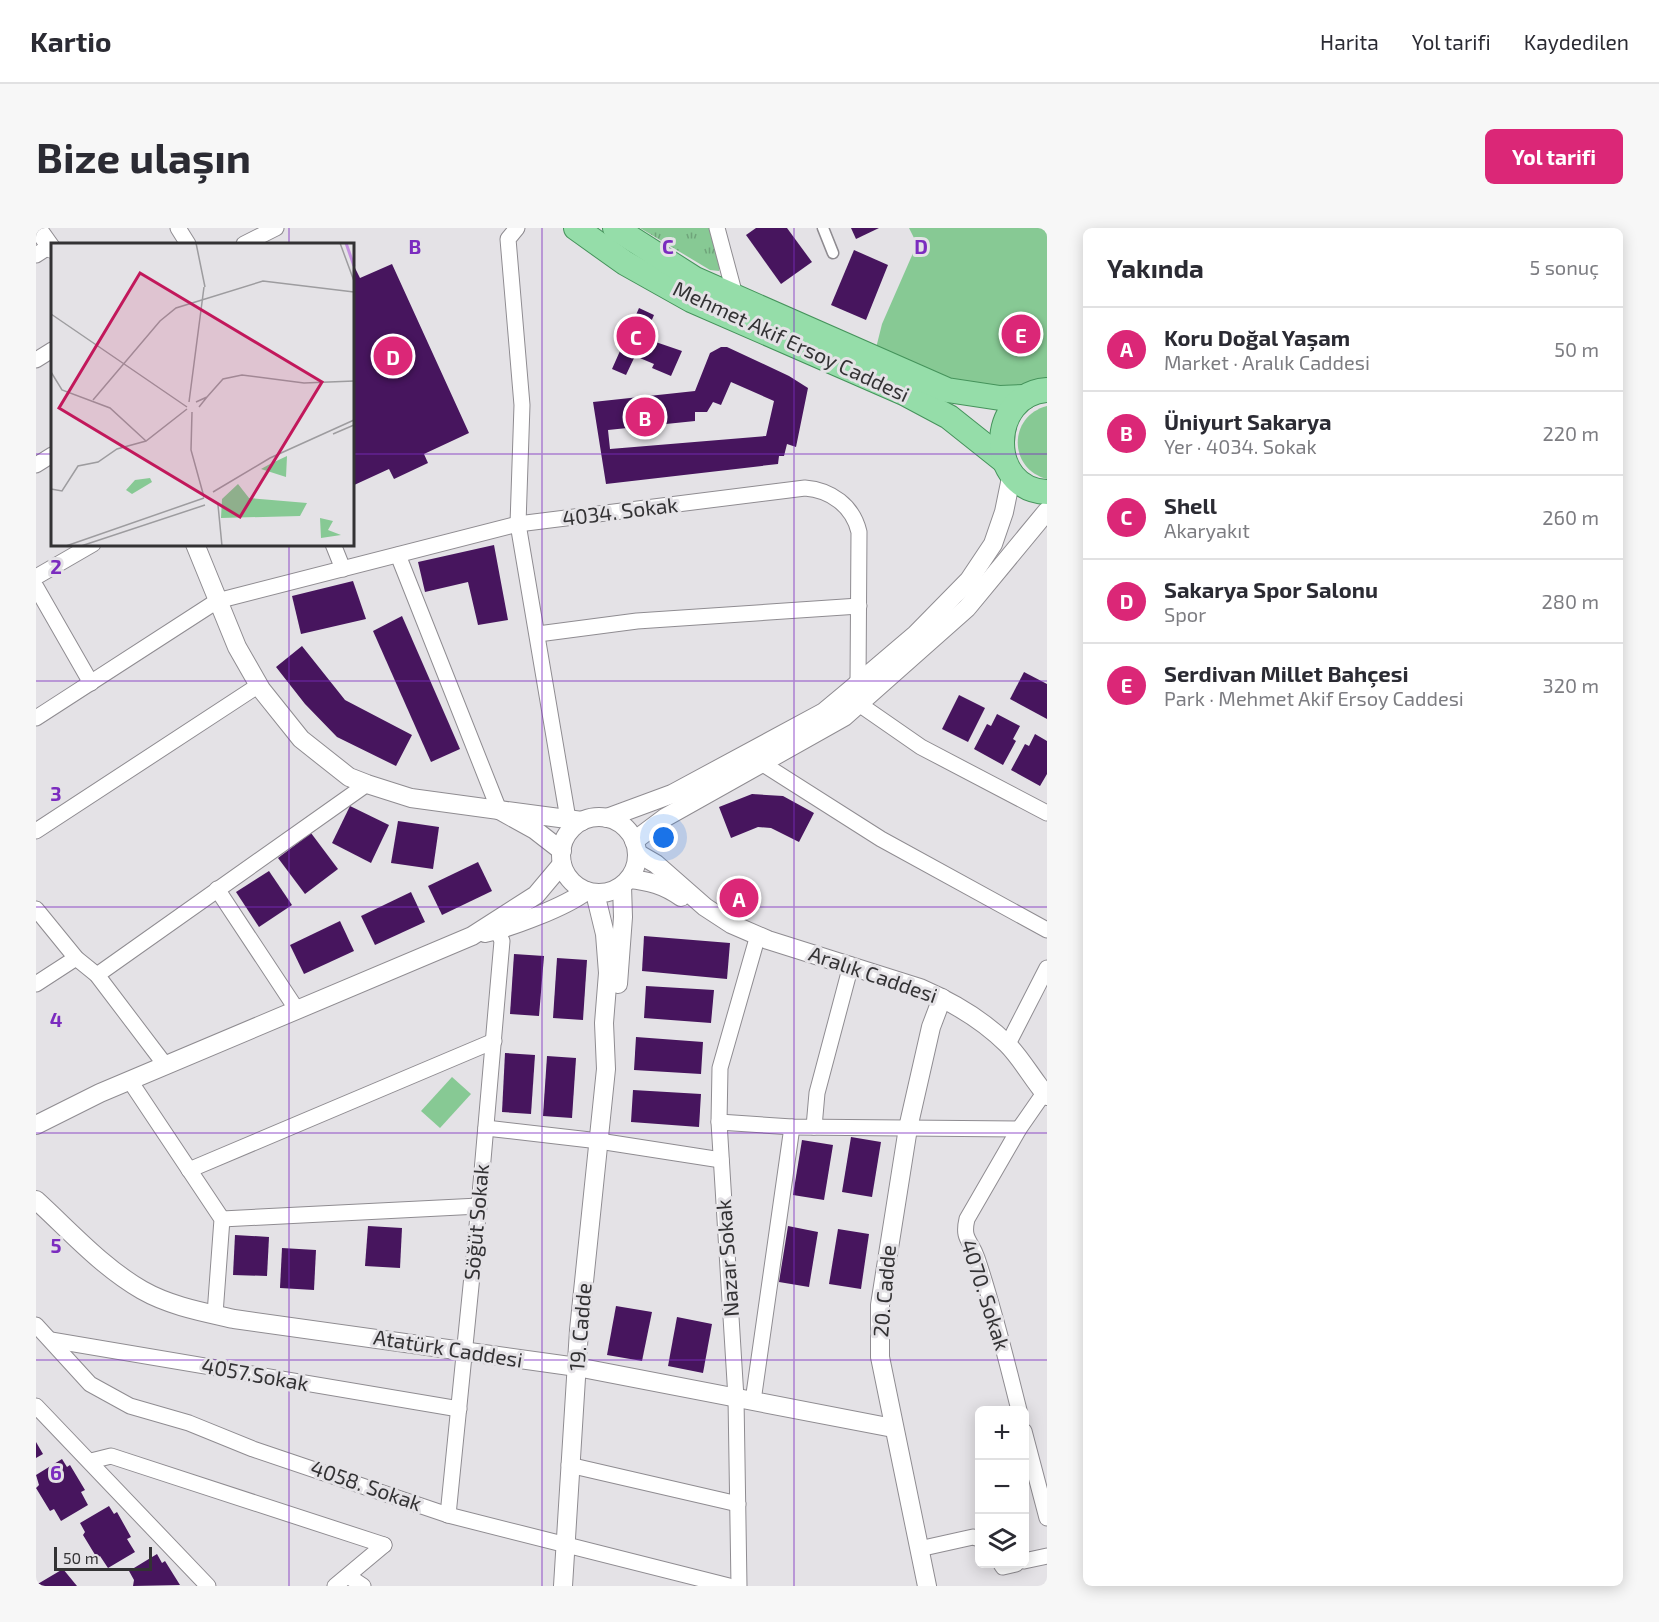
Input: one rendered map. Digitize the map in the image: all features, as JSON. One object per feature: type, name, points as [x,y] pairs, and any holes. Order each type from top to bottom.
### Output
[{"type":"main road","name":"Mehmet Akif Ersoy Caddesi","points":[[576,228],[625,263],[691,300],[904,393],[949,417],[1007,466],[1025,485],[1047,492]]},
{"type":"main road","name":"Mehmet Akif Ersoy Caddesi","points":[[615,228],[696,279],[736,299],[947,390],[1000,398],[1036,393]]},
{"type":"main road","points":[[1007,466],[1000,440],[1004,422],[1012,407],[1036,393]]},
{"type":"street","points":[[37,228],[46,250]]},
{"type":"street","points":[[178,228],[187,243]]},
{"type":"street","points":[[246,243],[276,228]]},
{"type":"street","points":[[472,936],[536,895],[562,857],[575,820],[518,525],[522,405],[508,239],[517,228]]},
{"type":"street","points":[[717,228],[736,299]]},
{"type":"street","points":[[823,228],[833,253]]},
{"type":"street","points":[[36,360],[51,351]]},
{"type":"street","points":[[36,465],[51,456]]},
{"type":"street","points":[[196,546],[237,647],[259,685],[301,739],[349,777],[411,798],[575,820],[607,818],[672,794],[824,712],[916,634],[969,580],[993,544],[1004,512],[1007,466]]},
{"type":"street","name":"4034. Sokak","points":[[36,718],[217,601],[518,525],[805,488],[817,489],[834,496],[857,522],[858,683]]},
{"type":"street","points":[[636,847],[666,817],[844,717],[967,608],[1047,511]]},
{"type":"street","points":[[36,577],[90,546]]},
{"type":"street","points":[[334,546],[344,569]]},
{"type":"street","points":[[398,555],[499,810],[535,830],[562,857],[571,880],[591,892],[605,934],[608,973],[604,1023],[606,1069]]},
{"type":"street","points":[[36,587],[91,682]]},
{"type":"street","points":[[538,634],[637,621],[859,606]]},
{"type":"street","points":[[36,831],[259,685]]},
{"type":"street","points":[[859,704],[921,747],[1047,813]]},
{"type":"street","points":[[763,764],[881,839],[1047,930]]},
{"type":"street","points":[[98,975],[367,784]]},
{"type":"street","points":[[39,1122],[472,936],[497,930],[591,892],[611,892],[625,882],[636,866],[636,847],[618,822],[607,818]]},
{"type":"street","name":"Aralık Caddesi","points":[[636,847],[705,907],[731,924],[942,998],[986,1026],[1008,1044],[1046,1095]]},
{"type":"street","name":"Aralık Caddesi","points":[[625,882],[649,881],[667,888],[688,902],[705,907]]},
{"type":"street","points":[[606,1069],[614,1032],[625,882]]},
{"type":"street","points":[[217,889],[297,1010]]},
{"type":"street","points":[[36,909],[76,958],[98,975],[166,1066]]},
{"type":"street","name":"Söğüt Sokak","points":[[448,1515],[494,1041],[502,941],[497,930]]},
{"type":"street","name":"Nazar Sokak","points":[[740,1586],[738,1504],[745,1399],[721,1160],[720,1068],[758,935]]},
{"type":"street","points":[[36,984],[76,958]]},
{"type":"street","points":[[814,1127],[817,1093],[851,965]]},
{"type":"street","points":[[1008,1044],[1047,968]]},
{"type":"street","name":"20. Cadde","points":[[927,1586],[880,1358],[880,1305],[908,1128],[932,1027],[942,998]]},
{"type":"street","points":[[189,1170],[494,1041]]},
{"type":"street","name":"19. Cadde","points":[[563,1586],[577,1367],[606,1069]]},
{"type":"street","points":[[130,1081],[222,1219],[214,1314]]},
{"type":"street","name":"4070. Sokak","points":[[1018,1406],[992,1301],[964,1231],[967,1220],[1019,1129],[1046,1095]]},
{"type":"street","points":[[719,1122],[792,1127],[1019,1129]]},
{"type":"street","points":[[745,1399],[792,1127]]},
{"type":"street","points":[[486,1128],[599,1141],[721,1160]]},
{"type":"street","name":"Atatürk Caddesi","points":[[36,1200],[112,1270],[143,1291],[187,1308],[214,1314],[577,1367],[893,1428]]},
{"type":"street","points":[[222,1219],[479,1206]]},
{"type":"street","name":"4058. Sokak","points":[[36,1324],[90,1384],[130,1406],[189,1423],[253,1449],[448,1515],[729,1586]]},
{"type":"street","name":"4057.Sokak","points":[[51,1340],[459,1409]]},
{"type":"street","points":[[36,1406],[208,1586]]},
{"type":"street","points":[[1029,1450],[1047,1518]]},
{"type":"street","points":[[91,1461],[111,1455],[384,1545],[335,1586]]},
{"type":"street","points":[[569,1465],[738,1504]]},
{"type":"street","points":[[919,1549],[975,1538]]},
{"type":"street","points":[[1029,1561],[1047,1556]]},
{"type":"street","points":[[348,1576],[363,1586]]},
{"type":"green space","points":[[640,228],[712,228],[721,258],[719,271],[710,270]]},
{"type":"green space","points":[[909,228],[1047,228],[1047,379],[1026,386],[1004,388],[982,386],[937,374],[876,348],[882,324],[917,244]]},
{"type":"green space","points":[[1047,406],[1047,479],[1034,473],[1025,465],[1018,443],[1025,420],[1034,412]]},
{"type":"green space","points":[[452,1077],[471,1094],[440,1128],[421,1111]]},
{"type":"building","points":[[756,228],[787,228],[812,262],[781,284],[746,235]]},
{"type":"building","points":[[851,228],[879,228],[856,239]]},
{"type":"building","points":[[854,250],[888,265],[866,320],[831,305]]},
{"type":"building","points":[[392,264],[469,433],[424,454],[428,463],[394,479],[389,469],[354,485],[354,266],[360,278]]},
{"type":"building","points":[[639,308],[654,315],[644,338],[682,351],[671,376],[652,368],[654,364],[635,356],[626,375],[612,369]]},
{"type":"building","points":[[721,347],[727,347],[789,376],[808,388],[796,447],[787,444],[784,456],[779,456],[778,464],[606,484],[593,402],[695,391],[710,353]],"holes":[[[731,382],[774,401],[766,436],[610,449],[608,430],[695,421],[695,412],[707,412],[713,402],[721,405]]]},
{"type":"building","points":[[494,545],[508,620],[478,625],[468,582],[425,592],[418,562]]},
{"type":"building","points":[[353,581],[366,619],[301,634],[292,596]]},
{"type":"building","points":[[402,616],[460,749],[431,762],[373,631]]},
{"type":"building","points":[[302,646],[345,700],[412,735],[396,766],[337,737],[305,704],[276,667]]},
{"type":"building","points":[[1024,672],[1047,684],[1047,719],[1010,699]]},
{"type":"building","points":[[959,695],[985,708],[968,742],[942,729]]},
{"type":"building","points":[[997,714],[1020,726],[1013,739],[1016,741],[1003,765],[974,749],[987,724],[991,726]]},
{"type":"building","points":[[1035,734],[1047,741],[1047,774],[1040,786],[1011,770],[1025,744],[1029,746]]},
{"type":"building","points":[[752,794],[783,796],[814,813],[799,842],[771,828],[758,827],[731,838],[719,807]]},
{"type":"building","points":[[350,806],[389,825],[371,863],[332,843]]},
{"type":"building","points":[[398,821],[439,827],[433,869],[391,863]]},
{"type":"building","points":[[311,833],[338,869],[305,894],[278,858]]},
{"type":"building","points":[[478,862],[492,891],[442,915],[428,886]]},
{"type":"building","points":[[269,871],[292,905],[259,927],[236,892]]},
{"type":"building","points":[[411,892],[425,922],[375,945],[361,916]]},
{"type":"building","points":[[340,921],[354,951],[304,974],[290,945]]},
{"type":"building","points":[[644,936],[730,943],[727,979],[642,971]]},
{"type":"building","points":[[514,954],[544,956],[539,1016],[510,1014]]},
{"type":"building","points":[[557,958],[587,960],[583,1020],[553,1018]]},
{"type":"building","points":[[646,986],[714,990],[711,1023],[644,1018]]},
{"type":"building","points":[[636,1037],[703,1042],[701,1074],[634,1070]]},
{"type":"building","points":[[505,1053],[535,1055],[531,1114],[502,1112]]},
{"type":"building","points":[[547,1056],[576,1058],[572,1118],[543,1116]]},
{"type":"building","points":[[633,1090],[701,1094],[699,1127],[631,1122]]},
{"type":"building","points":[[851,1137],[881,1142],[872,1197],[842,1192]]},
{"type":"building","points":[[802,1140],[833,1145],[824,1200],[793,1195]]},
{"type":"building","points":[[368,1226],[402,1228],[400,1268],[365,1266]]},
{"type":"building","points":[[788,1226],[818,1232],[809,1287],[779,1282]]},
{"type":"building","points":[[838,1229],[869,1234],[861,1289],[829,1284]]},
{"type":"building","points":[[235,1235],[269,1237],[267,1276],[233,1275]]},
{"type":"building","points":[[282,1248],[316,1250],[314,1290],[280,1288]]},
{"type":"building","points":[[616,1306],[652,1312],[642,1361],[607,1355]]},
{"type":"building","points":[[677,1317],[712,1324],[703,1373],[668,1366]]},
{"type":"building","points":[[36,1442],[43,1454],[36,1458]]},
{"type":"building","points":[[62,1459],[67,1467],[70,1465],[85,1490],[81,1492],[88,1505],[61,1521],[54,1509],[50,1511],[36,1488],[39,1485],[36,1475]]},
{"type":"building","points":[[109,1506],[114,1514],[117,1512],[131,1537],[127,1539],[135,1552],[108,1568],[100,1556],[97,1558],[83,1535],[85,1532],[80,1523]]},
{"type":"building","points":[[157,1554],[162,1563],[165,1561],[180,1585],[133,1586],[134,1580],[129,1571]]},
{"type":"building","points":[[63,1569],[77,1586],[36,1586],[36,1585]]},
{"type":"place","name":"Serdivan Millet Bahçesi","points":[[1021,334]]},
{"type":"place","name":"Shell","points":[[636,336]]},
{"type":"place","name":"Sakarya Spor Salonu","points":[[393,356]]},
{"type":"place","name":"Üniyurt Sakarya","points":[[645,417]]},
{"type":"place","name":"Koru Doğal Yaşam","points":[[739,898]]}]
